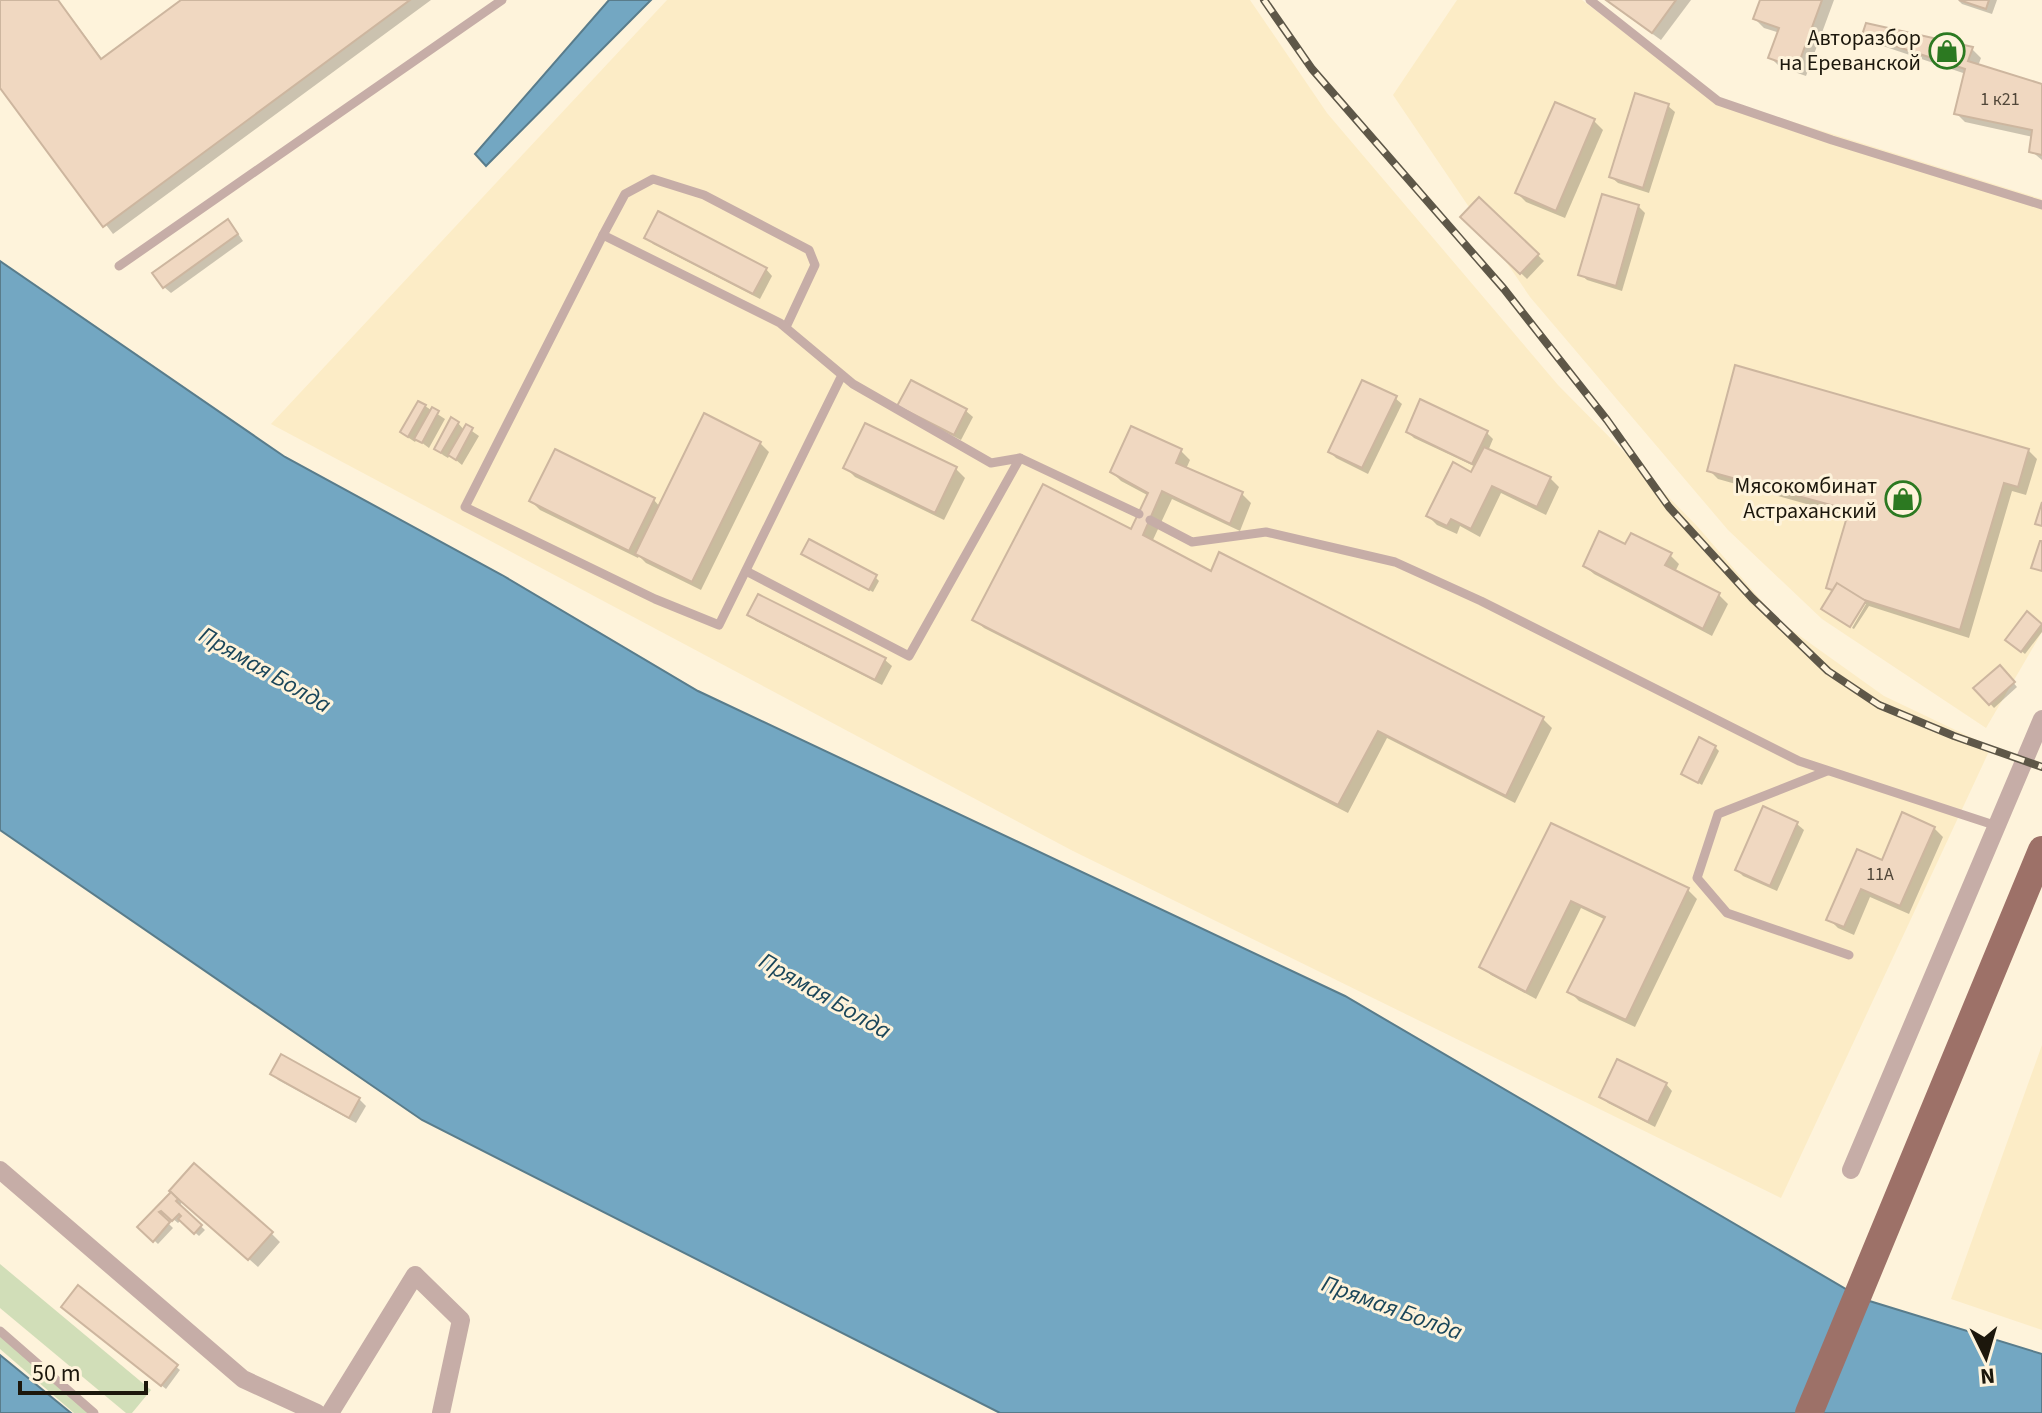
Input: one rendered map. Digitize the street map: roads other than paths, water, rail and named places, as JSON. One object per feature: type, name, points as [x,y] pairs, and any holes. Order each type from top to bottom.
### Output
[{"type":"main road","points":[[1809,1413],[2042,850]]},
{"type":"street","points":[[1851,1170],[2042,719]]},
{"type":"street","points":[[0,1170],[243,1379],[317,1413]]},
{"type":"street","points":[[330,1413],[415,1275],[461,1320],[441,1413]]},
{"type":"lane","points":[[119,266],[502,0]]},
{"type":"lane","points":[[1590,0],[1718,101],[2042,205]]},
{"type":"lane","points":[[786,327],[815,265],[809,250],[704,195],[653,179],[625,194],[465,507],[655,599],[719,625],[842,375]]},
{"type":"lane","points":[[603,235],[786,327],[853,384],[991,463],[1020,458],[1139,514]]},
{"type":"lane","points":[[746,571],[909,656],[1020,458]]},
{"type":"lane","points":[[1150,520],[1192,542],[1266,532],[1395,562],[1481,601],[1799,761],[1997,826]]},
{"type":"lane","points":[[1827,771],[1718,814],[1697,878],[1727,913],[1849,955]]},
{"type":"lane","points":[[0,1331],[94,1413]]},
{"type":"water","points":[[609,0],[651,0],[486,166],[475,154]]},
{"type":"water","name":"Прямая Болда","points":[[0,261],[285,457],[502,575],[698,691],[1345,996],[1863,1299],[2042,1354],[2042,1413],[1000,1413],[422,1120],[0,830]]},
{"type":"water","points":[[0,1355],[71,1413],[0,1413]]},
{"type":"railway","points":[[1264,0],[1312,69],[1504,289],[1607,420],[1669,507],[1752,598],[1828,671],[1879,705],[2042,767]]},
{"type":"place","name":"Авторазбор на Ереванской","points":[[1947,51]]},
{"type":"place","name":"Мясокомбинат Астраханский","points":[[1903,499]]}]
